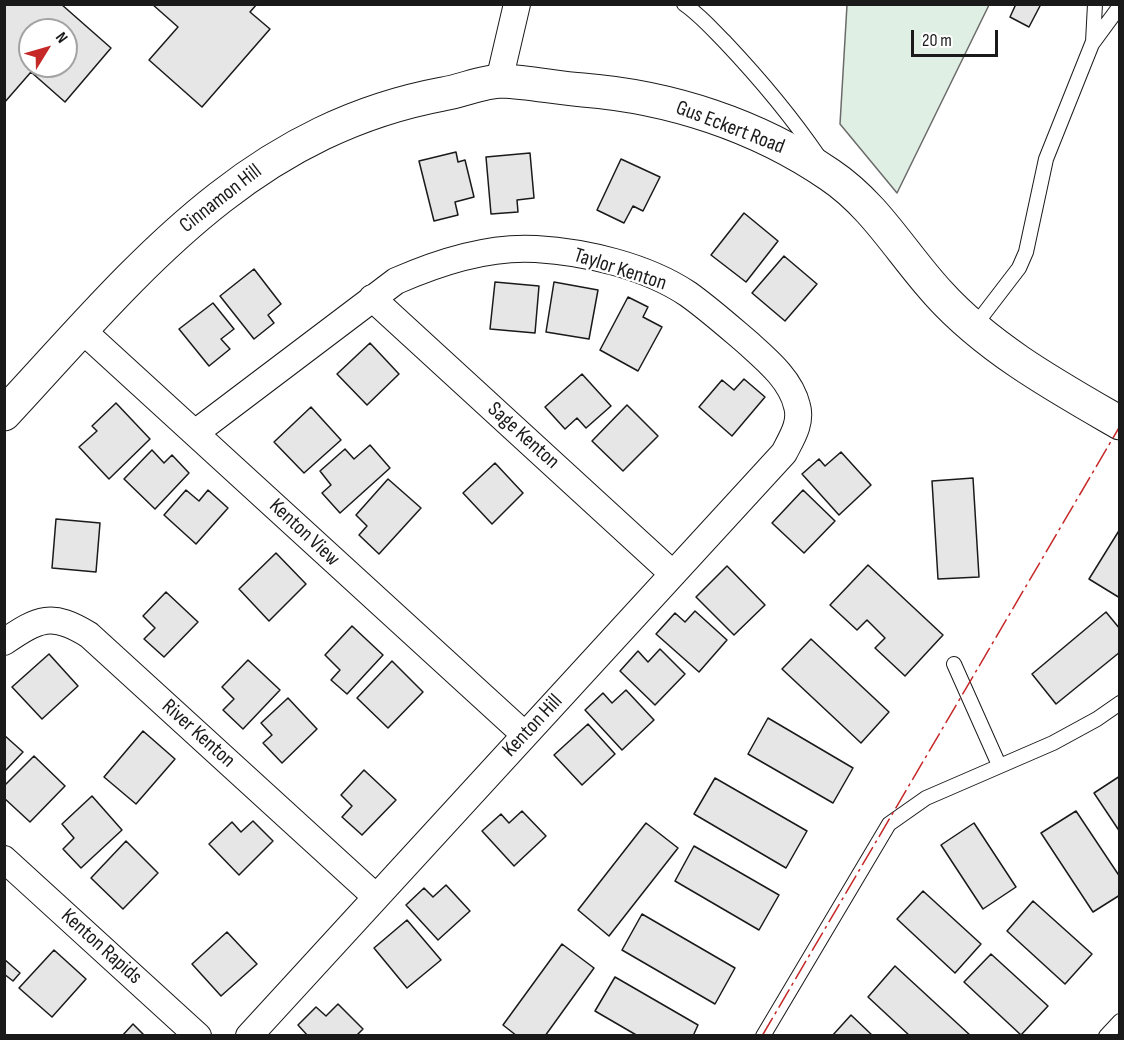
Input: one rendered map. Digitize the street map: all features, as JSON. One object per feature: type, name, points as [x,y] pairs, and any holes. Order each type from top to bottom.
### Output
[{"type":"street","points":[[499,81],[517,4]]},
{"type":"street","name":"Gus Eckert Road","points":[[499,81],[597,91],[692,109],[761,135],[832,176],[871,210],[938,293],[973,328],[1059,388],[1119,423]]},
{"type":"street","name":"Cinnamon Hill","points":[[4,414],[165,243],[255,170],[299,144],[355,120],[411,100],[499,81]]},
{"type":"street","name":"Taylor Kenton","points":[[195,433],[396,281],[428,266],[486,252],[534,249],[584,254],[646,273],[686,292],[763,356],[789,385],[798,408]]},
{"type":"street","name":"Sage Kenton","points":[[372,298],[673,574]]},
{"type":"street","name":"Kenton View","points":[[82,330],[525,735]]},
{"type":"street","name":"Kenton Hill","points":[[249,1035],[784,453],[796,430],[798,408]]},
{"type":"street","name":"River Kenton","points":[[4,642],[27,626],[49,619],[69,622],[89,635],[376,897]]},
{"type":"street","name":"Kenton Rapids","points":[[4,859],[198,1035]]},
{"type":"lane","points":[[684,4],[696,12],[798,126],[832,176]]},
{"type":"lane","points":[[1092,44],[1095,4]]},
{"type":"lane","points":[[973,328],[1019,268],[1026,252],[1046,159],[1092,44],[1119,6]]},
{"type":"lane","points":[[954,664],[999,765]]},
{"type":"lane","points":[[763,1035],[889,824],[926,798],[1053,742],[1119,703]]},
{"type":"lane","points":[[1106,1035],[1119,1021]]},
{"type":"green space","points":[[847,5],[989,5],[897,193],[840,124]]},
{"type":"building","points":[[4,4],[61,4],[77,18],[18,18],[18,78],[26,78],[4,103]]},
{"type":"building","points":[[152,4],[257,4],[250,12],[270,29],[202,107],[149,60],[178,27]]},
{"type":"building","points":[[1016,4],[1041,4],[1029,27],[1010,17]]},
{"type":"building","points":[[78,19],[111,48],[65,102],[38,78],[78,78]]},
{"type":"building","points":[[456,152],[458,162],[465,160],[474,197],[455,202],[458,215],[434,221],[419,161]]},
{"type":"building","points":[[530,153],[534,198],[517,200],[518,212],[491,214],[486,157]]},
{"type":"building","points":[[621,159],[660,177],[643,211],[633,206],[624,223],[597,210]]},
{"type":"building","points":[[744,213],[778,241],[746,282],[711,255]]},
{"type":"building","points":[[784,256],[817,284],[785,321],[752,293]]},
{"type":"building","points":[[254,269],[281,304],[268,315],[274,323],[254,339],[220,296]]},
{"type":"building","points":[[495,282],[539,286],[535,333],[490,329]]},
{"type":"building","points":[[554,282],[598,290],[589,339],[546,332]]},
{"type":"building","points":[[628,297],[648,307],[643,317],[662,327],[638,371],[600,350]]},
{"type":"building","points":[[213,303],[234,329],[221,339],[230,349],[209,366],[179,329]]},
{"type":"building","points":[[370,343],[399,374],[367,405],[337,374]]},
{"type":"building","points":[[582,374],[611,406],[586,428],[577,418],[565,429],[545,407]]},
{"type":"building","points":[[744,379],[765,397],[732,436],[699,407],[722,380],[734,390]]},
{"type":"building","points":[[116,403],[150,439],[109,479],[79,447],[97,431],[92,426]]},
{"type":"building","points":[[627,405],[658,436],[623,471],[592,441]]},
{"type":"building","points":[[311,407],[341,440],[304,473],[274,442]]},
{"type":"building","points":[[370,445],[390,468],[340,513],[322,493],[331,485],[320,471],[345,449],[354,459]]},
{"type":"building","points":[[152,450],[164,463],[172,455],[189,473],[155,509],[124,479]]},
{"type":"building","points":[[841,452],[871,485],[839,515],[802,474],[819,459],[825,466]]},
{"type":"building","points":[[495,463],[523,493],[492,524],[463,493]]},
{"type":"building","points":[[973,478],[979,577],[938,579],[932,481]]},
{"type":"building","points":[[388,479],[421,508],[379,554],[359,535],[367,526],[356,515]]},
{"type":"building","points":[[186,490],[199,501],[208,490],[228,508],[196,544],[164,515]]},
{"type":"building","points":[[803,490],[835,521],[804,553],[772,523]]},
{"type":"building","points":[[56,519],[100,523],[96,572],[52,568]]},
{"type":"building","points":[[1120,529],[1120,598],[1089,579]]},
{"type":"building","points":[[276,553],[306,584],[269,621],[239,589]]},
{"type":"building","points":[[868,565],[943,635],[905,676],[875,648],[885,638],[867,620],[857,630],[830,605]]},
{"type":"building","points":[[727,566],[765,605],[734,635],[696,597]]},
{"type":"building","points":[[166,592],[198,622],[164,657],[144,639],[155,628],[143,616]]},
{"type":"building","points":[[695,611],[727,640],[699,672],[656,634],[675,613],[685,622]]},
{"type":"building","points":[[1106,612],[1120,629],[1120,652],[1056,704],[1032,674]]},
{"type":"building","points":[[352,626],[383,655],[347,694],[331,680],[340,670],[325,655]]},
{"type":"building","points":[[811,639],[889,712],[861,743],[782,669]]},
{"type":"building","points":[[660,649],[685,674],[655,705],[620,671],[638,651],[648,662]]},
{"type":"building","points":[[49,654],[78,686],[42,719],[12,687]]},
{"type":"building","points":[[248,660],[280,690],[243,729],[223,710],[234,699],[222,687]]},
{"type":"building","points":[[392,661],[423,692],[388,728],[357,698]]},
{"type":"building","points":[[626,690],[654,720],[622,750],[585,710],[603,693],[612,703]]},
{"type":"building","points":[[288,698],[317,729],[282,763],[263,743],[272,735],[261,723]]},
{"type":"building","points":[[768,718],[853,768],[833,803],[748,754]]},
{"type":"building","points":[[588,724],[615,754],[582,785],[554,755]]},
{"type":"building","points":[[143,731],[175,759],[136,804],[104,777]]},
{"type":"building","points":[[4,735],[23,752],[4,772]]},
{"type":"building","points":[[34,756],[65,786],[30,822],[4,798],[4,786]]},
{"type":"building","points":[[364,770],[396,800],[362,835],[342,817],[352,806],[341,795]]},
{"type":"building","points":[[1120,776],[1120,832],[1094,793]]},
{"type":"building","points":[[715,778],[807,831],[786,868],[694,814]]},
{"type":"building","points":[[92,796],[122,830],[81,868],[63,849],[74,838],[62,824]]},
{"type":"building","points":[[522,811],[546,836],[514,866],[482,831],[501,814],[509,823]]},
{"type":"building","points":[[1076,811],[1120,877],[1120,895],[1093,912],[1041,833]]},
{"type":"building","points":[[253,821],[273,841],[239,875],[209,844],[232,822],[241,832]]},
{"type":"building","points":[[646,823],[678,848],[609,936],[578,910]]},
{"type":"building","points":[[974,823],[1016,887],[983,909],[941,845]]},
{"type":"building","points":[[126,841],[158,873],[123,909],[91,878]]},
{"type":"building","points":[[694,846],[779,895],[759,930],[675,881]]},
{"type":"building","points":[[446,885],[470,911],[438,940],[406,905],[424,888],[433,897]]},
{"type":"building","points":[[923,891],[981,944],[955,973],[897,919]]},
{"type":"building","points":[[1033,901],[1092,954],[1065,984],[1007,931]]},
{"type":"building","points":[[642,914],[735,968],[715,1004],[622,950]]},
{"type":"building","points":[[407,920],[441,960],[407,988],[374,948]]},
{"type":"building","points":[[227,932],[257,964],[221,996],[192,964]]},
{"type":"building","points":[[562,944],[594,968],[545,1036],[517,1036],[503,1025]]},
{"type":"building","points":[[54,950],[86,979],[52,1017],[19,988]]},
{"type":"building","points":[[991,954],[1048,1006],[1021,1035],[964,982]]},
{"type":"building","points":[[4,959],[20,973],[13,981],[4,974]]},
{"type":"building","points":[[895,966],[971,1036],[910,1036],[868,997]]},
{"type":"building","points":[[615,977],[698,1025],[693,1036],[638,1036],[595,1011]]},
{"type":"building","points":[[338,1004],[363,1029],[356,1036],[308,1036],[298,1025],[316,1007],[326,1016]]},
{"type":"building","points":[[851,1015],[873,1036],[832,1036]]},
{"type":"building","points":[[133,1024],[145,1036],[122,1036]]},
{"type":"power","points":[[762,1036],[1120,426]]}]
